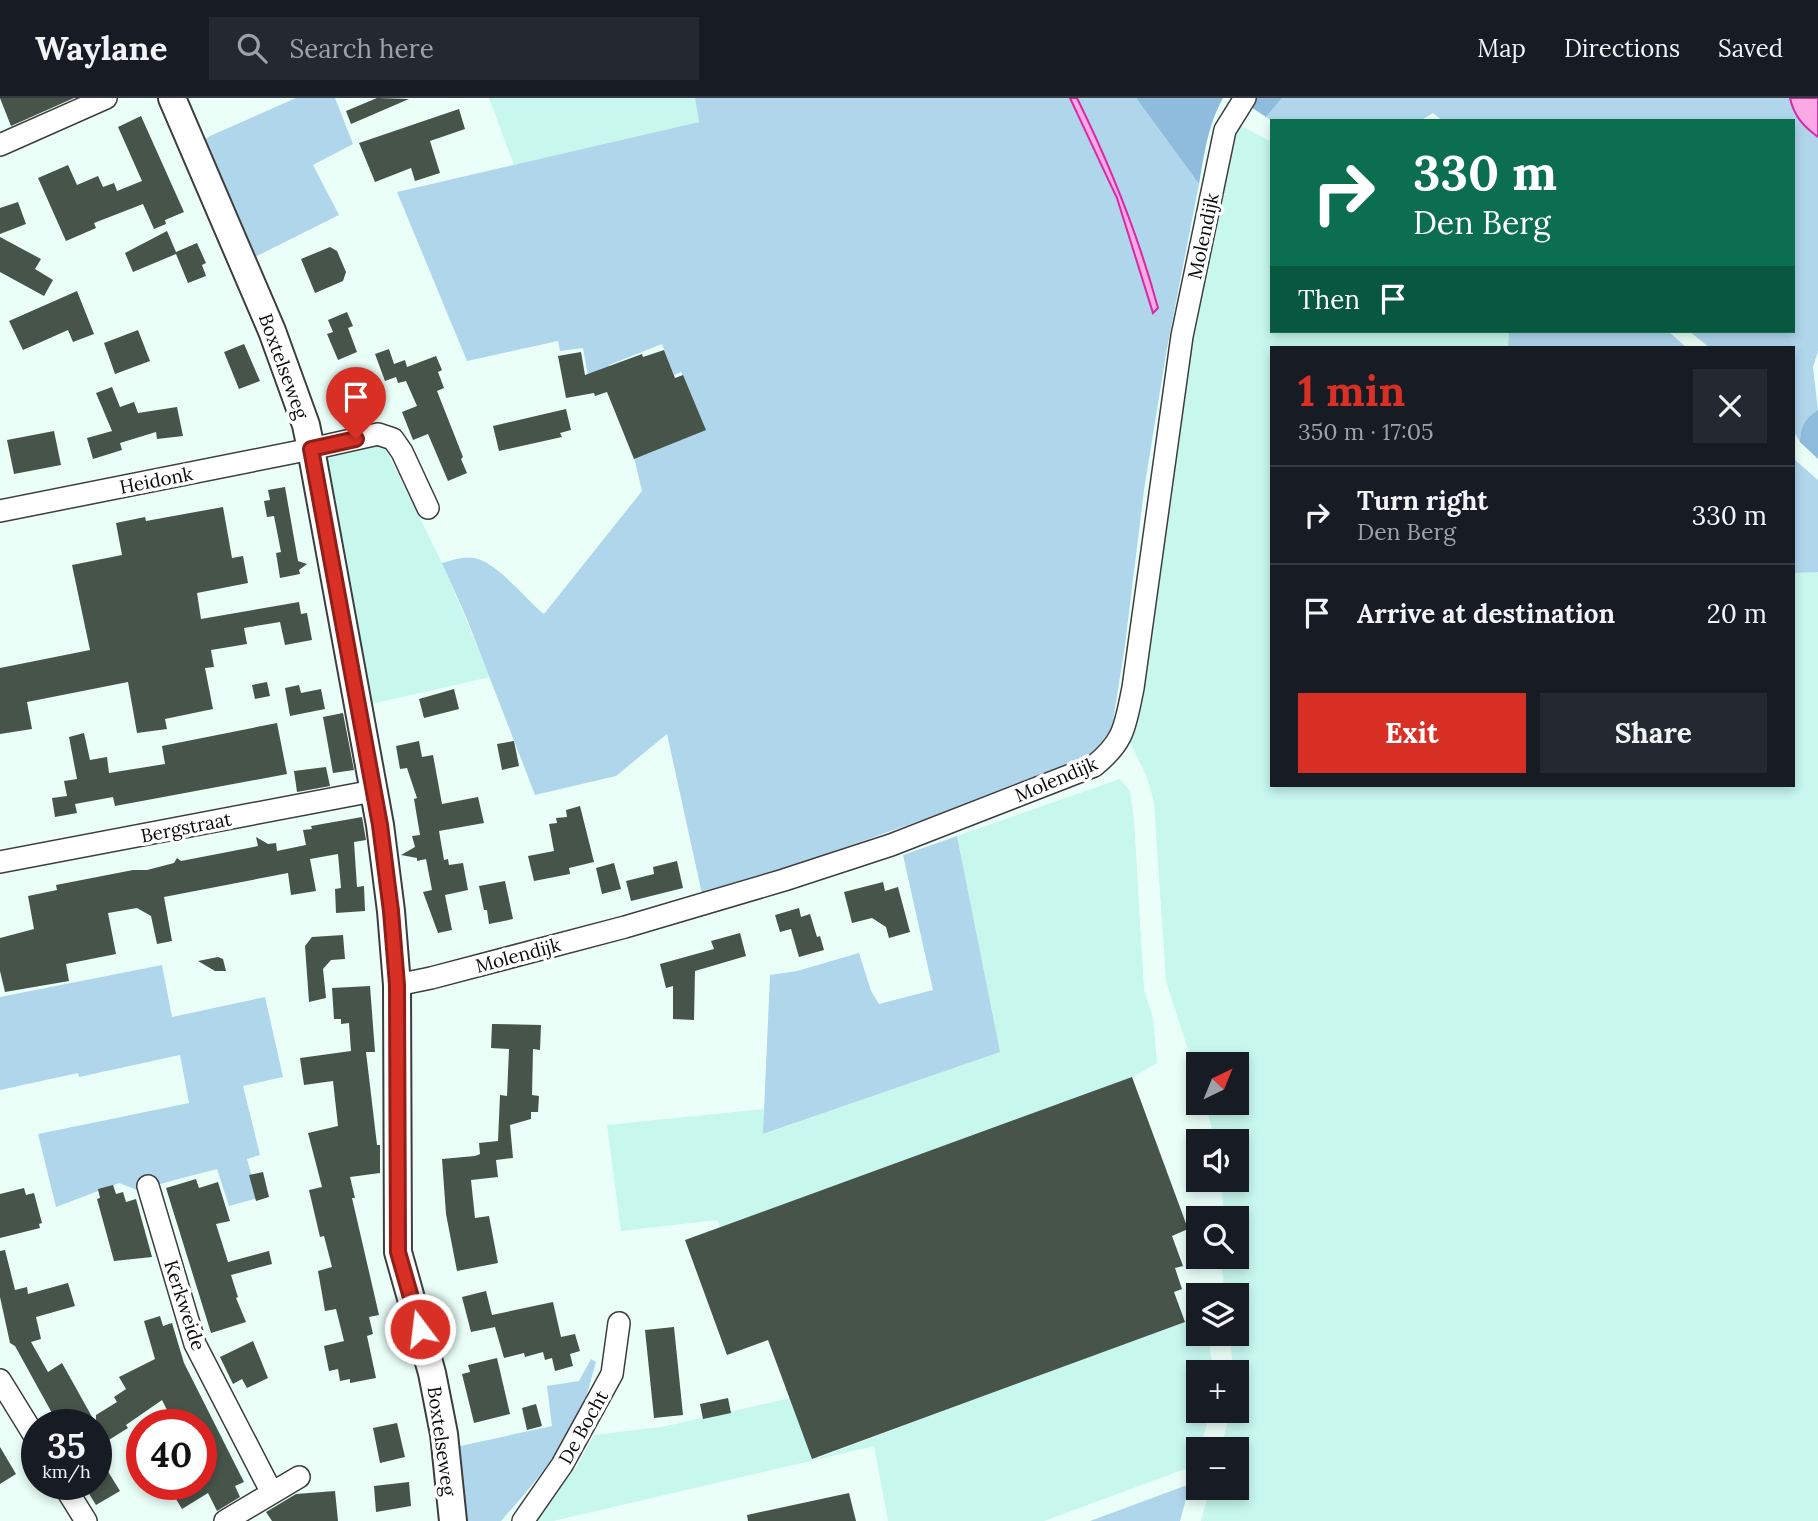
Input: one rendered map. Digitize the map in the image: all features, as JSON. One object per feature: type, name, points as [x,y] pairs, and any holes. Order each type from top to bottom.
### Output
[{"type":"street","points":[[0,145],[106,98]]},
{"type":"street","name":"Boxtelseweg","points":[[172,98],[272,331],[306,425],[311,449],[380,825],[388,886],[397,985],[398,1252],[432,1373],[444,1434],[453,1521]]},
{"type":"street","name":"Molendijk","points":[[397,985],[625,927],[891,845],[1094,766],[1112,751],[1122,732],[1133,688],[1182,336],[1225,131],[1245,98]]},
{"type":"street","name":"Heidonk","points":[[0,511],[378,434],[393,439],[402,452],[428,508]]},
{"type":"street","name":"Bergstraat","points":[[0,862],[373,791]]},
{"type":"street","name":"Kerkweide","points":[[148,1186],[195,1343],[272,1493]]},
{"type":"street","name":"De Bocht","points":[[523,1521],[562,1465],[612,1374],[619,1323]]},
{"type":"street","points":[[0,1380],[21,1414]]},
{"type":"street","points":[[225,1521],[299,1478]]},
{"type":"street","points":[[73,1500],[86,1521]]},
{"type":"shaded area","points":[[296,98],[335,98],[353,144],[313,165],[339,215],[249,260],[200,144],[210,136]]},
{"type":"shaded area","points":[[489,98],[695,98],[699,122],[514,165]]},
{"type":"shaded area","points":[[695,98],[1136,98],[1199,184],[1167,348],[1144,490],[1125,645],[1112,728],[1105,744],[1085,762],[787,868],[702,894],[667,734],[616,776],[535,795],[467,619],[442,563],[467,558],[484,562],[502,574],[544,614],[642,491],[634,457],[704,426],[681,372],[674,375],[662,344],[609,365],[612,373],[588,376],[583,348],[560,351],[558,341],[467,361],[397,192],[699,122]]},
{"type":"shaded area","points":[[1070,98],[1077,98],[1123,201],[1158,308],[1153,313],[1117,198]]},
{"type":"shaded area","points":[[1136,98],[1223,98],[1210,129],[1199,184]]},
{"type":"shaded area","points":[[1252,98],[1282,98],[1266,117],[1248,105]]},
{"type":"shaded area","points":[[1282,98],[1790,98],[1800,120],[1818,137],[1818,351],[1813,367],[1818,410],[1804,423],[1800,442],[1795,434],[1795,346],[1708,346],[1691,333],[1795,333],[1795,119],[1440,119],[1433,113],[1423,119],[1270,120],[1266,117]]},
{"type":"shaded area","points":[[1790,98],[1818,98],[1818,137],[1800,120]]},
{"type":"shaded area","points":[[1238,124],[1270,141],[1270,333],[1509,333],[1508,346],[1270,346],[1270,787],[1795,787],[1795,573],[1818,572],[1818,1521],[1201,1521],[1207,1500],[1249,1500],[1249,1437],[1224,1437],[1227,1423],[1249,1423],[1249,1360],[1232,1360],[1231,1346],[1249,1346],[1249,1283],[1224,1283],[1222,1270],[1249,1269],[1249,1206],[1223,1206],[1222,1192],[1249,1192],[1249,1129],[1212,1129],[1208,1115],[1250,1115],[1250,1052],[1189,1052],[1166,981],[1154,802],[1146,775],[1130,742],[1165,466],[1227,154]]},
{"type":"shaded area","points":[[1509,333],[1670,333],[1685,346],[1508,346]]},
{"type":"shaded area","points":[[1818,410],[1818,459],[1800,442],[1804,423]]},
{"type":"shaded area","points":[[380,444],[384,446],[442,563],[490,677],[367,705],[323,461]]},
{"type":"shaded area","points":[[1795,460],[1818,480],[1818,572],[1795,573]]},
{"type":"shaded area","points":[[1120,779],[1130,791],[1134,820],[1144,990],[1153,1018],[1157,1063],[1133,1077],[721,1228],[717,1220],[621,1231],[607,1125],[764,1109],[764,1134],[999,1052],[957,836]]},
{"type":"shaded area","points":[[957,836],[1000,1052],[763,1134],[770,975],[797,971],[859,953],[871,991],[879,1004],[933,990],[903,855]]},
{"type":"shaded area","points":[[162,965],[172,1017],[265,997],[283,1077],[243,1086],[260,1155],[247,1159],[258,1198],[229,1206],[217,1169],[137,1190],[119,1183],[56,1207],[38,1134],[189,1103],[180,1055],[79,1077],[78,1073],[0,1090],[0,997]]},
{"type":"shaded area","points":[[1186,1320],[1186,1346],[1210,1346],[1211,1360],[1186,1360],[1186,1423],[1207,1423],[1203,1437],[1186,1437],[1186,1469],[1044,1521],[888,1521],[874,1446],[553,1521],[535,1521],[576,1467],[594,1435],[662,1427],[795,1397],[818,1458]]},
{"type":"shaded area","points":[[591,1359],[596,1362],[576,1420],[536,1480],[501,1521],[462,1521],[451,1448],[552,1426],[547,1386],[579,1381]]},
{"type":"shaded area","points":[[1186,1485],[1186,1499],[1180,1521],[1090,1521]]},
{"type":"building","points":[[0,98],[74,98],[11,126]]},
{"type":"building","points":[[377,98],[409,99],[351,124],[346,111]]},
{"type":"building","points":[[459,109],[465,129],[430,141],[440,173],[415,181],[411,168],[375,182],[359,143]]},
{"type":"building","points":[[141,116],[184,212],[165,220],[166,224],[154,229],[143,204],[94,223],[96,228],[66,241],[38,178],[68,165],[77,185],[98,176],[103,187],[114,183],[117,191],[142,181],[118,127]]},
{"type":"building","points":[[18,202],[26,224],[0,234],[0,208]]},
{"type":"building","points":[[167,231],[176,252],[197,243],[206,263],[202,265],[206,276],[188,283],[176,254],[133,272],[125,253]]},
{"type":"building","points":[[0,237],[41,259],[35,269],[53,280],[44,296],[0,272]]},
{"type":"building","points":[[330,247],[337,251],[346,272],[343,281],[315,293],[301,259]]},
{"type":"building","points":[[77,291],[94,334],[73,342],[68,330],[23,350],[9,321]]},
{"type":"building","points":[[347,312],[353,326],[348,328],[357,352],[338,360],[327,334],[333,332],[328,320]]},
{"type":"building","points":[[138,330],[150,361],[115,374],[104,343]]},
{"type":"building","points":[[244,344],[260,381],[239,389],[224,352]]},
{"type":"building","points":[[389,349],[394,364],[405,360],[407,367],[436,356],[442,370],[438,372],[444,388],[437,391],[467,473],[448,481],[428,434],[413,440],[402,412],[417,406],[406,381],[398,383],[396,377],[385,381],[375,354]]},
{"type":"building","points":[[664,350],[675,378],[683,375],[706,430],[634,459],[607,392],[595,396],[594,393],[566,398],[558,356],[581,352],[585,375],[642,354],[643,357]]},
{"type":"building","points":[[112,387],[120,407],[134,402],[138,413],[177,407],[183,436],[157,439],[156,432],[120,443],[122,450],[93,459],[87,438],[112,431],[96,393]]},
{"type":"building","points":[[566,409],[571,430],[560,433],[562,437],[499,451],[493,426]]},
{"type":"building","points":[[54,431],[61,465],[14,474],[7,440]]},
{"type":"building","points":[[285,487],[298,561],[307,564],[299,570],[300,574],[280,578],[276,553],[281,552],[274,516],[267,517],[264,501],[270,500],[268,490]]},
{"type":"building","points":[[223,507],[232,558],[243,556],[248,583],[197,593],[201,619],[299,602],[301,614],[307,613],[312,640],[285,645],[280,622],[244,628],[247,644],[211,650],[214,667],[205,668],[213,709],[165,719],[167,729],[137,733],[128,682],[27,702],[32,729],[0,734],[0,668],[90,650],[72,565],[122,555],[116,523],[145,517],[146,521]]},
{"type":"building","points":[[267,682],[270,696],[255,699],[252,685]]},
{"type":"building","points":[[299,685],[301,693],[321,689],[325,709],[290,716],[285,688]]},
{"type":"building","points":[[454,689],[459,709],[424,718],[419,699]]},
{"type":"building","points":[[343,713],[354,770],[333,773],[323,717]]},
{"type":"building","points":[[277,723],[287,774],[115,806],[113,797],[75,804],[77,813],[55,817],[52,798],[67,796],[64,781],[77,779],[69,737],[84,733],[90,760],[107,757],[109,773],[165,764],[162,746]]},
{"type":"building","points":[[419,741],[422,757],[433,755],[442,804],[478,797],[484,823],[439,831],[444,860],[448,859],[449,865],[463,863],[468,890],[445,895],[452,930],[438,933],[423,892],[432,890],[426,859],[417,861],[417,858],[401,855],[415,847],[412,836],[420,835],[414,799],[417,798],[407,768],[400,769],[396,746]]},
{"type":"building","points":[[514,741],[519,766],[502,770],[497,744]]},
{"type":"building","points":[[326,767],[330,786],[297,792],[294,771]]},
{"type":"building","points":[[580,806],[594,862],[569,868],[570,874],[534,881],[528,856],[554,851],[549,824],[557,823],[556,818],[567,817],[566,810]]},
{"type":"building","points":[[362,817],[366,840],[354,842],[357,887],[364,886],[365,911],[336,913],[335,889],[341,888],[338,854],[310,859],[316,891],[291,895],[288,873],[164,897],[172,941],[157,944],[151,916],[137,908],[108,913],[116,954],[66,964],[69,981],[5,992],[0,971],[0,938],[34,929],[28,896],[57,890],[56,885],[133,870],[147,870],[174,863],[177,858],[181,861],[258,846],[256,837],[268,844],[276,843],[277,851],[306,845],[303,830],[312,829],[311,826]]},
{"type":"building","points":[[677,861],[683,888],[631,901],[626,881],[654,874],[653,867]]},
{"type":"building","points":[[614,863],[621,889],[602,894],[596,868]]},
{"type":"building","points":[[505,881],[513,919],[489,924],[479,886]]},
{"type":"building","points":[[883,882],[885,891],[898,887],[910,932],[889,938],[886,927],[872,918],[852,923],[844,892]]},
{"type":"building","points":[[799,908],[801,917],[810,914],[824,950],[799,957],[791,929],[780,932],[775,915]]},
{"type":"building","points":[[740,933],[746,956],[695,971],[694,1020],[673,1019],[673,986],[666,988],[660,964],[714,949],[711,941]]},
{"type":"building","points":[[343,935],[345,959],[331,960],[323,969],[326,998],[309,1002],[305,946],[312,937]]},
{"type":"building","points":[[218,957],[223,959],[226,971],[215,971],[198,961]]},
{"type":"building","points":[[370,986],[375,1052],[366,1052],[377,1145],[380,1145],[380,1173],[350,1177],[355,1198],[352,1198],[379,1315],[369,1317],[373,1334],[367,1336],[376,1378],[350,1383],[350,1379],[340,1381],[338,1369],[329,1371],[324,1346],[344,1341],[336,1309],[325,1311],[318,1271],[332,1267],[324,1236],[320,1237],[309,1190],[322,1187],[308,1133],[338,1126],[333,1081],[304,1085],[300,1058],[351,1051],[349,1023],[341,1024],[341,1019],[334,1019],[332,988]]},
{"type":"building","points":[[492,1024],[541,1025],[540,1050],[533,1049],[532,1095],[539,1096],[538,1112],[531,1112],[531,1119],[510,1125],[513,1158],[496,1160],[498,1177],[471,1180],[475,1218],[489,1216],[498,1263],[457,1271],[446,1214],[442,1159],[475,1156],[480,1154],[479,1143],[498,1141],[500,1095],[507,1096],[509,1049],[491,1048]]},
{"type":"building","points":[[1132,1077],[1186,1224],[1186,1230],[1172,1236],[1183,1266],[1175,1268],[1182,1289],[1174,1292],[1185,1322],[812,1459],[768,1340],[727,1355],[685,1240]]},
{"type":"building","points":[[263,1172],[269,1197],[256,1201],[249,1175]]},
{"type":"building","points":[[196,1179],[199,1188],[218,1182],[230,1221],[216,1224],[228,1262],[269,1251],[272,1264],[231,1275],[238,1297],[236,1298],[246,1322],[211,1333],[166,1188]]},
{"type":"building","points":[[113,1185],[116,1194],[123,1192],[126,1202],[136,1199],[152,1257],[114,1261],[97,1199],[100,1198],[98,1189]]},
{"type":"building","points":[[24,1188],[26,1195],[34,1193],[42,1223],[39,1224],[40,1228],[0,1238],[0,1194]]},
{"type":"building","points":[[5,1250],[15,1290],[27,1287],[28,1294],[68,1283],[75,1306],[36,1317],[41,1339],[31,1342],[48,1372],[62,1363],[88,1409],[50,1409],[15,1346],[10,1343],[0,1297],[0,1251]]},
{"type":"building","points":[[486,1291],[492,1315],[553,1302],[561,1337],[575,1334],[580,1351],[570,1354],[573,1366],[555,1371],[552,1358],[545,1360],[543,1352],[525,1357],[524,1353],[504,1358],[495,1327],[471,1332],[462,1297]]},
{"type":"building","points":[[160,1316],[163,1326],[172,1323],[184,1363],[207,1409],[166,1409],[162,1400],[149,1409],[126,1409],[126,1429],[112,1438],[112,1409],[106,1409],[117,1402],[114,1397],[126,1389],[119,1377],[155,1359],[144,1321]]},
{"type":"building","points":[[674,1327],[683,1415],[654,1418],[645,1330]]},
{"type":"building","points":[[253,1341],[268,1378],[247,1388],[242,1379],[233,1384],[220,1357]]},
{"type":"building","points":[[497,1358],[510,1414],[474,1423],[462,1374],[470,1372],[468,1365]]},
{"type":"building","points":[[728,1398],[731,1413],[703,1419],[700,1404]]},
{"type":"building","points":[[536,1404],[542,1426],[527,1430],[522,1408]]},
{"type":"building","points":[[397,1423],[405,1457],[380,1463],[373,1428]]},
{"type":"building","points":[[217,1428],[244,1482],[235,1486],[240,1497],[217,1511],[212,1500],[217,1500]]},
{"type":"building","points":[[0,1447],[16,1474],[0,1484]]},
{"type":"building","points":[[112,1478],[120,1491],[112,1496]]},
{"type":"building","points":[[409,1482],[411,1506],[376,1512],[374,1486]]},
{"type":"building","points":[[335,1491],[338,1521],[272,1521],[266,1512],[296,1494]]},
{"type":"building","points":[[849,1493],[856,1521],[748,1521],[747,1515]]},
{"type":"building","points":[[177,1500],[197,1500],[182,1509]]},
{"type":"route","points":[[356,439],[311,449],[380,825],[391,911],[397,985],[398,1252],[420,1329]]}]
